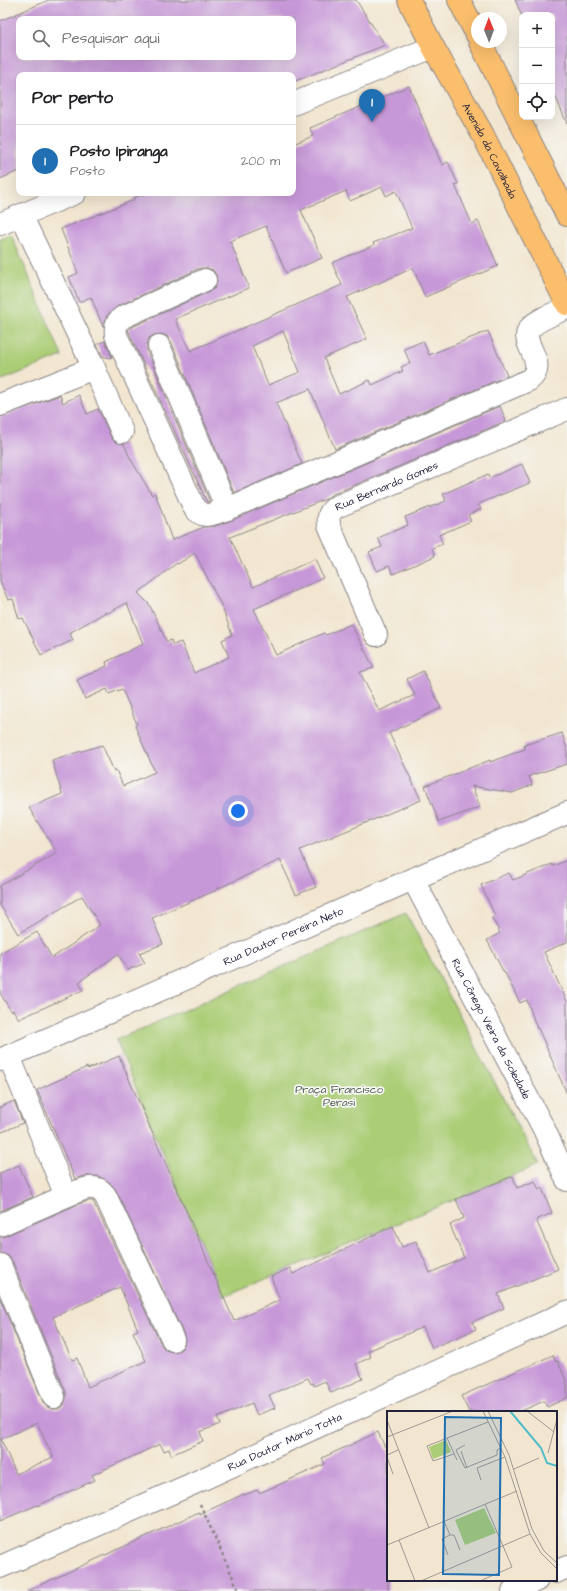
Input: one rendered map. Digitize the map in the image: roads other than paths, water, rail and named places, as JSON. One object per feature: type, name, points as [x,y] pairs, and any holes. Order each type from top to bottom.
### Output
[{"type":"main road","name":"Avenida da Cavalhada","points":[[409,0],[433,47],[483,135],[567,304]]},
{"type":"main road","points":[[459,0],[471,23]]},
{"type":"main road","points":[[483,48],[567,215]]},
{"type":"street","points":[[296,103],[433,47]]},
{"type":"street","points":[[0,224],[68,196]]},
{"type":"street","points":[[21,215],[94,368],[122,432]]},
{"type":"street","points":[[205,280],[123,317],[117,321],[115,328],[116,335],[194,507],[198,513],[204,516],[227,509],[529,380],[534,376],[537,369],[528,341],[527,334],[530,328],[567,308]]},
{"type":"street","points":[[159,346],[227,509]]},
{"type":"street","points":[[0,405],[94,368]]},
{"type":"street","name":"Rua Bernardo Gomes","points":[[376,635],[329,525],[328,518],[330,511],[336,507],[567,409]]},
{"type":"street","name":"Rua Doutor Pereira Neto","points":[[4,1058],[412,879],[567,813]]},
{"type":"street","name":"Rua Cônego Vieira da Soledade","points":[[412,879],[544,1129],[567,1180]]},
{"type":"street","points":[[4,1058],[66,1196]]},
{"type":"street","points":[[0,1226],[66,1196],[88,1188],[95,1187],[101,1190],[105,1195],[173,1340]]},
{"type":"street","points":[[0,1265],[54,1397]]},
{"type":"street","name":"Rua Doutor Mário Totta","points":[[0,1567],[190,1484],[567,1312]]},
{"type":"street","points":[[557,1572],[567,1567]]},
{"type":"street","points":[[513,1591],[536,1581]]},
{"type":"place","name":"Posto Ipiranga","points":[[372,122]]},
{"type":"park label","name":"Praça Francisco Perasi","points":[[339,1095]]}]
